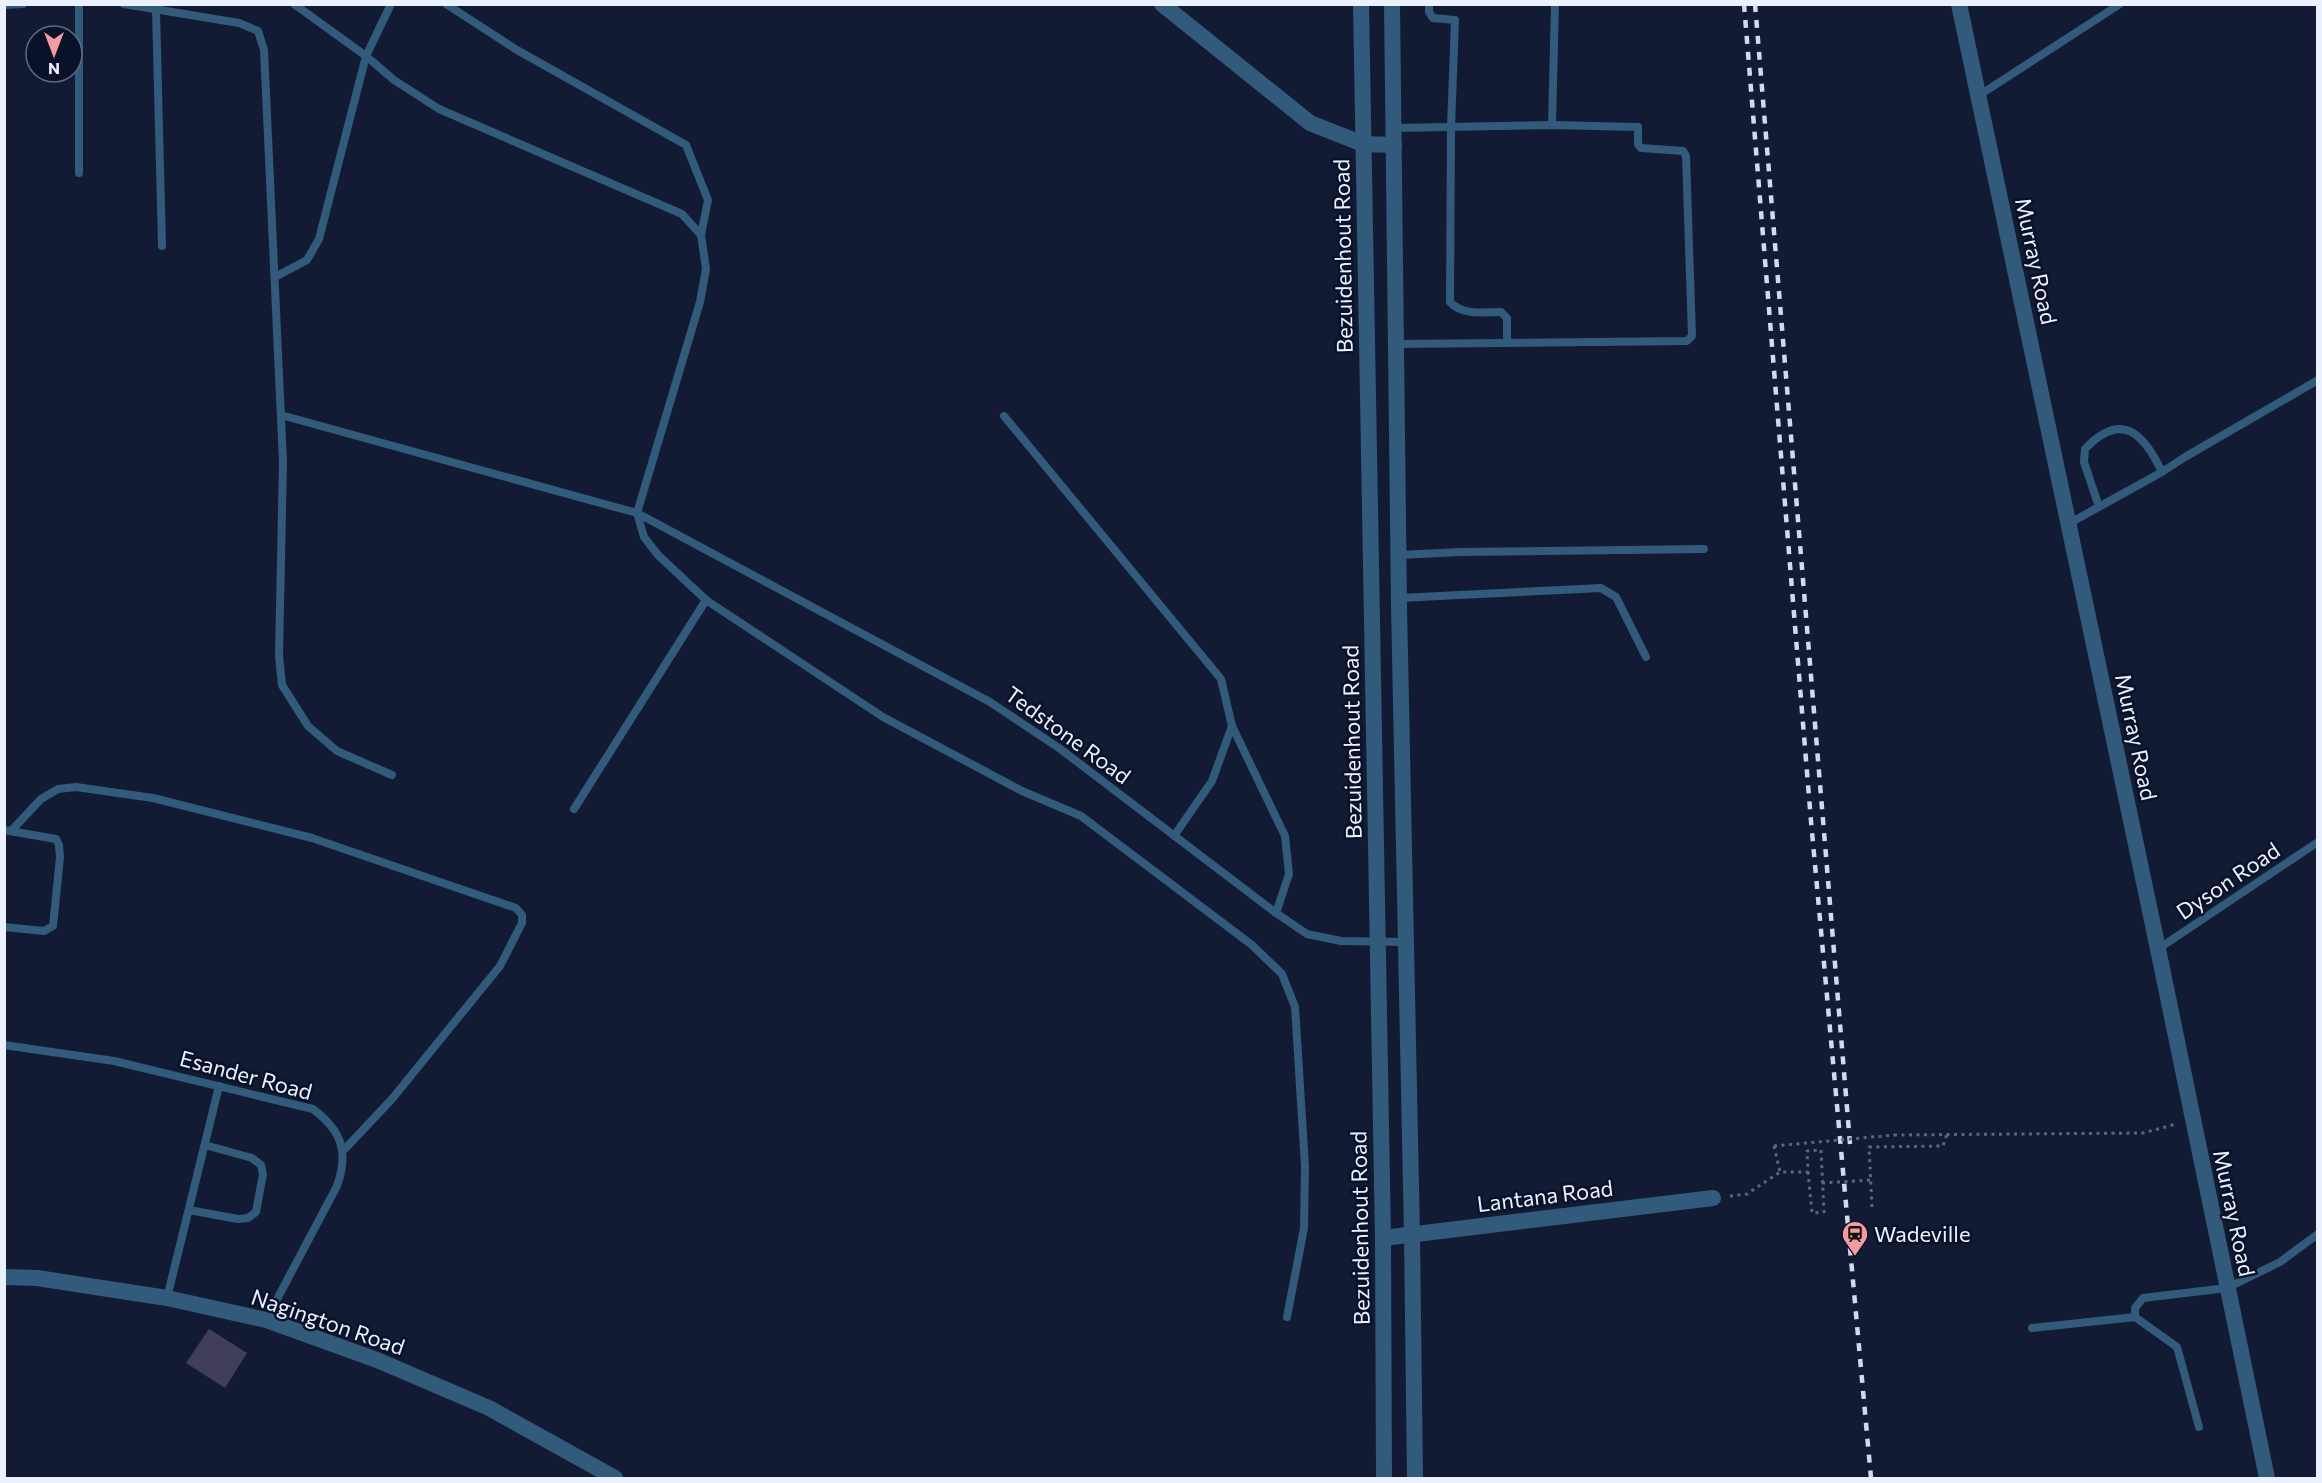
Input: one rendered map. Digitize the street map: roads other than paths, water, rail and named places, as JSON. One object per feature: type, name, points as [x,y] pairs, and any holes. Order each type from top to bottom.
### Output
[{"type":"street","points":[[1162,4],[1310,123],[1363,144],[1394,136]]},
{"type":"street","name":"Bezuidenhout Road","points":[[1361,4],[1383,1238],[1384,1479]]},
{"type":"street","points":[[1392,4],[1399,602],[1415,1479]]},
{"type":"street","name":"Murray Road","points":[[1959,4],[2267,1479]]},
{"type":"street","points":[[1367,358],[1396,351]]},
{"type":"street","points":[[1372,606],[1399,602]]},
{"type":"street","points":[[1379,1024],[1407,1023]]},
{"type":"street","name":"Lantana Road","points":[[1383,1238],[1713,1198]]},
{"type":"street","name":"Nagington Road","points":[[4,1277],[38,1278],[167,1298],[266,1320],[377,1360],[489,1408],[615,1479]]},
{"type":"lane","points":[[4,5],[23,4]]},
{"type":"lane","points":[[79,4],[79,173]]},
{"type":"lane","points":[[124,4],[239,23],[258,31],[264,50],[284,462],[279,656],[282,685],[308,726],[337,751],[392,775]]},
{"type":"lane","points":[[294,4],[366,56],[394,80],[439,109],[682,214],[701,235]]},
{"type":"lane","points":[[275,277],[294,269],[307,260],[319,238],[366,56],[391,4]]},
{"type":"lane","points":[[446,4],[517,50],[687,145],[708,200],[701,235],[706,269],[700,302],[637,513],[644,537],[658,555],[706,600],[882,717],[1022,791],[1080,816],[1252,945],[1282,974],[1295,1007],[1305,1166],[1304,1228],[1287,1317]]},
{"type":"lane","points":[[1429,4],[1429,12],[1433,18],[1455,21],[1451,128],[1450,302],[1457,310],[1466,312],[1502,312],[1507,318],[1507,343]]},
{"type":"lane","points":[[1552,125],[1555,4]]},
{"type":"lane","points":[[1978,96],[2120,4]]},
{"type":"lane","points":[[156,10],[162,246]]},
{"type":"lane","points":[[1394,136],[1451,128],[1552,125],[1638,127],[1638,144],[1641,148],[1683,151],[1686,156],[1692,336],[1687,341],[1507,343],[1396,351]]},
{"type":"lane","points":[[2068,524],[2162,472],[2318,380]]},
{"type":"lane","name":"Tedstone Road","points":[[281,414],[637,513],[703,546],[990,702],[1059,748],[1276,913],[1307,934],[1341,941],[1405,942]]},
{"type":"lane","points":[[1004,416],[1221,679],[1232,726],[1285,836],[1289,874],[1276,913]]},
{"type":"lane","points":[[2098,507],[2084,462],[2085,449],[2104,434],[2117,429],[2135,432],[2146,442],[2162,472]]},
{"type":"lane","points":[[1399,555],[1704,549]]},
{"type":"lane","points":[[1399,602],[1601,588],[1616,597],[1646,657]]},
{"type":"lane","points":[[574,809],[706,600]]},
{"type":"lane","points":[[1174,836],[1212,781],[1232,726]]},
{"type":"lane","points":[[8,830],[41,799],[58,789],[76,787],[153,798],[312,838],[516,908],[522,915],[522,923],[500,966],[392,1099],[343,1151],[343,1169],[337,1186],[266,1320]]},
{"type":"lane","points":[[4,927],[45,931],[53,926],[60,857],[56,839],[8,830]]},
{"type":"lane","name":"Dyson Road","points":[[2158,949],[2318,842]]},
{"type":"lane","name":"Esander Road","points":[[4,1045],[114,1060],[313,1109],[327,1120],[338,1134],[343,1151]]},
{"type":"lane","points":[[167,1298],[219,1086]]},
{"type":"lane","points":[[189,1210],[238,1219],[248,1218],[256,1212],[263,1174],[261,1165],[252,1158],[205,1145]]},
{"type":"lane","points":[[2135,1317],[2135,1308],[2143,1298],[2227,1288],[2280,1262],[2318,1234]]},
{"type":"lane","points":[[2032,1328],[2135,1317],[2177,1347],[2199,1427]]},
{"type":"railway","points":[[1744,4],[1811,821],[1871,1478]]},
{"type":"railway","points":[[1755,4],[1850,1144]]},
{"type":"place","name":"Wadeville","points":[[1855,1257]]}]
